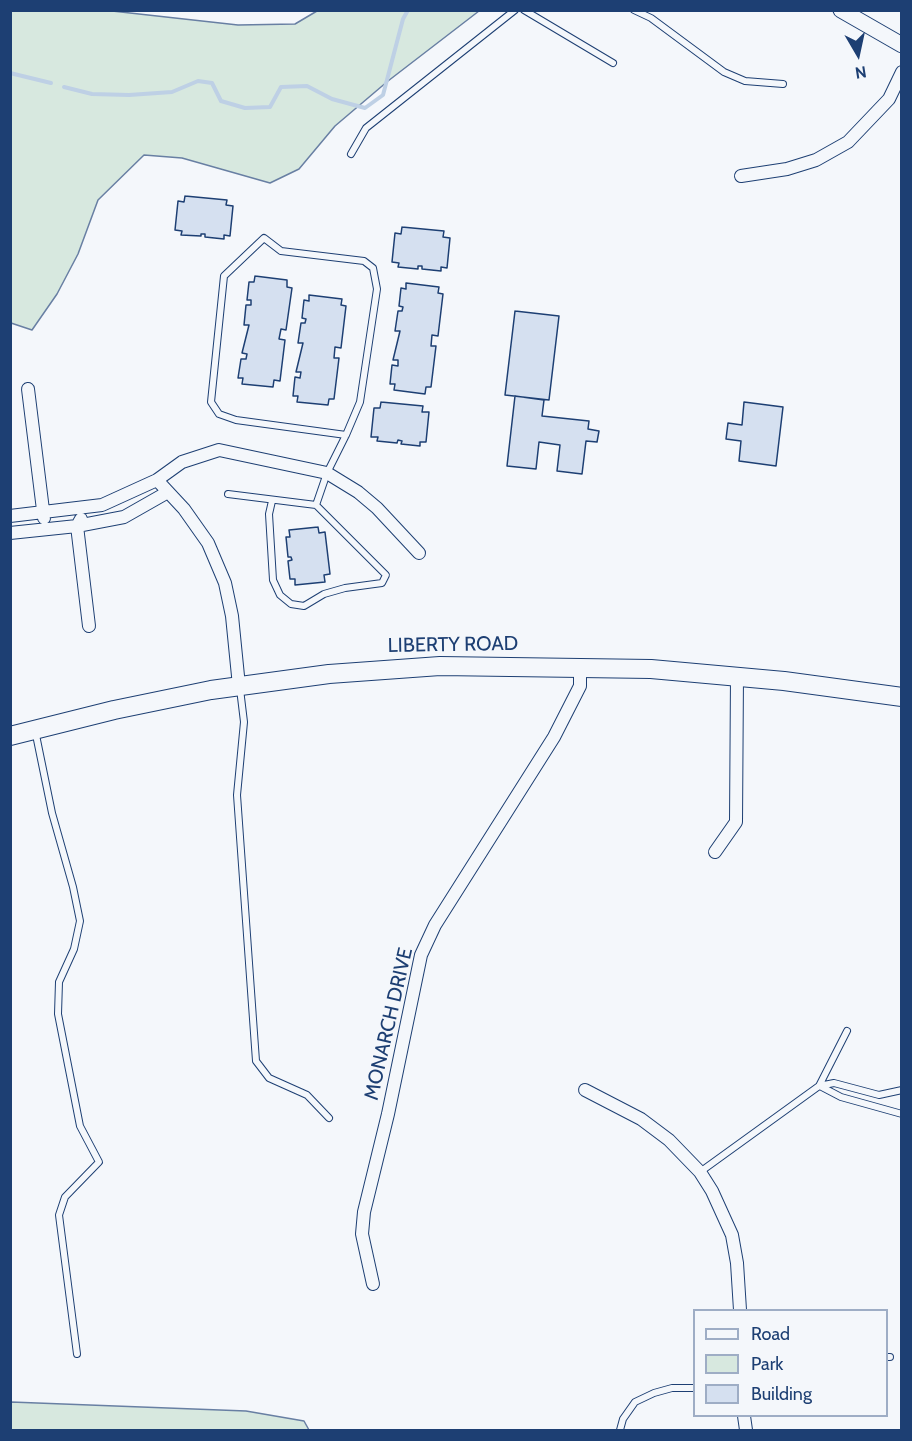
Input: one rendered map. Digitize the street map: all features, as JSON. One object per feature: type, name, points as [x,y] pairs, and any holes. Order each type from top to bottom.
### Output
[{"type":"main road","name":"LIBERTY ROAD","points":[[10,736],[145,703],[239,686],[394,669],[580,667],[737,676],[902,697]]},
{"type":"street","points":[[841,10],[902,45]]},
{"type":"street","points":[[741,176],[787,169],[816,160],[848,142],[889,99],[902,72]]},
{"type":"street","points":[[28,389],[45,528]]},
{"type":"street","points":[[10,516],[86,507],[127,495],[157,480],[182,462],[219,450],[327,473],[371,502],[419,553]]},
{"type":"street","points":[[157,480],[184,509],[208,543],[225,583],[232,616],[239,686]]},
{"type":"street","points":[[10,533],[77,526],[124,517],[168,492]]},
{"type":"street","points":[[86,507],[77,526],[88,626]]},
{"type":"street","name":"MONARCH DRIVE","points":[[373,1284],[362,1234],[364,1212],[388,1113],[421,955],[435,925],[554,738],[580,686],[580,667]]},
{"type":"street","points":[[715,852],[736,822],[737,676]]},
{"type":"street","points":[[585,1090],[641,1119],[669,1140],[700,1172],[716,1199],[732,1235],[737,1263],[740,1309]]},
{"type":"lane","points":[[351,154],[366,128],[515,10]]},
{"type":"lane","points":[[524,10],[613,63]]},
{"type":"lane","points":[[634,10],[651,18],[724,72],[745,81],[783,84]]},
{"type":"lane","points":[[316,505],[327,473],[346,435],[361,390],[377,289],[373,268],[364,261],[280,251],[264,238],[224,276],[211,402],[219,414],[236,420],[346,435]]},
{"type":"lane","points":[[228,494],[316,505],[386,575],[382,583],[345,588],[324,594],[304,606],[291,604],[280,595],[273,580],[269,514],[272,501]]},
{"type":"lane","points":[[239,686],[244,722],[237,795],[256,1061],[269,1077],[307,1095],[329,1118]]},
{"type":"lane","points":[[35,730],[52,813],[76,897],[80,921],[74,949],[59,982],[58,1014],[80,1125],[99,1162],[65,1197],[59,1215],[77,1354]]},
{"type":"lane","points":[[819,1086],[847,1031]]},
{"type":"lane","points":[[700,1172],[819,1086],[834,1083],[879,1095],[902,1090]]},
{"type":"lane","points":[[819,1086],[841,1097],[902,1114]]},
{"type":"lane","points":[[620,1431],[623,1419],[635,1402],[672,1388],[693,1388]]},
{"type":"green space","points":[[11,10],[112,11],[238,25],[295,24],[317,11],[479,11],[388,81],[335,126],[299,169],[270,183],[182,158],[144,155],[98,200],[78,254],[57,294],[32,330],[11,323]]},
{"type":"green space","points":[[11,1402],[246,1411],[304,1421],[309,1430],[11,1430]]},
{"type":"building","points":[[185,196],[227,200],[226,205],[233,206],[230,236],[224,235],[224,239],[205,237],[205,234],[201,236],[181,235],[182,231],[175,230],[178,201],[184,202]]},
{"type":"building","points":[[402,227],[444,231],[443,237],[450,238],[447,268],[441,267],[441,271],[422,269],[422,266],[418,266],[418,269],[398,267],[399,263],[392,262],[395,233],[401,234]]},
{"type":"building","points":[[255,276],[287,280],[287,287],[292,288],[286,330],[281,329],[279,339],[285,340],[280,381],[274,380],[273,387],[242,384],[243,378],[238,378],[241,359],[246,359],[247,354],[242,353],[249,325],[244,325],[246,305],[251,305],[251,300],[247,300],[249,282],[254,282]]},
{"type":"building","points":[[406,283],[439,287],[438,293],[443,294],[438,336],[432,335],[431,346],[436,346],[431,387],[426,387],[425,394],[394,390],[395,384],[390,384],[392,365],[398,366],[398,360],[393,360],[400,331],[395,331],[398,311],[402,311],[403,307],[399,306],[401,288],[406,289]]},
{"type":"building","points":[[309,295],[342,299],[341,305],[346,306],[341,348],[335,347],[334,358],[339,358],[334,399],[329,399],[328,405],[297,402],[298,396],[293,396],[295,377],[300,378],[301,372],[296,372],[303,343],[298,343],[301,323],[305,323],[306,319],[302,318],[304,300],[309,301]]},
{"type":"building","points":[[515,311],[559,316],[549,400],[505,395]]},
{"type":"building","points":[[515,396],[544,400],[542,416],[589,421],[588,429],[599,431],[597,442],[586,441],[582,474],[557,471],[560,445],[539,442],[536,469],[507,466]]},
{"type":"building","points":[[381,402],[423,406],[422,412],[429,412],[426,442],[420,442],[420,446],[401,444],[402,441],[398,440],[397,443],[377,441],[378,437],[371,437],[374,408],[380,408]]},
{"type":"building","points":[[744,402],[783,407],[776,466],[739,461],[741,441],[726,439],[728,423],[742,425]]},
{"type":"building","points":[[318,527],[319,533],[325,532],[330,574],[324,575],[325,582],[295,585],[295,579],[290,579],[288,561],[292,560],[288,557],[286,537],[290,537],[289,530]]},
{"type":"waterway","points":[[64,87],[92,94],[129,95],[172,92],[198,81],[212,83],[221,101],[245,108],[270,107],[281,87],[307,86],[332,99],[365,108],[383,95],[403,19],[408,10]]},
{"type":"waterway","points":[[10,73],[51,83]]}]
